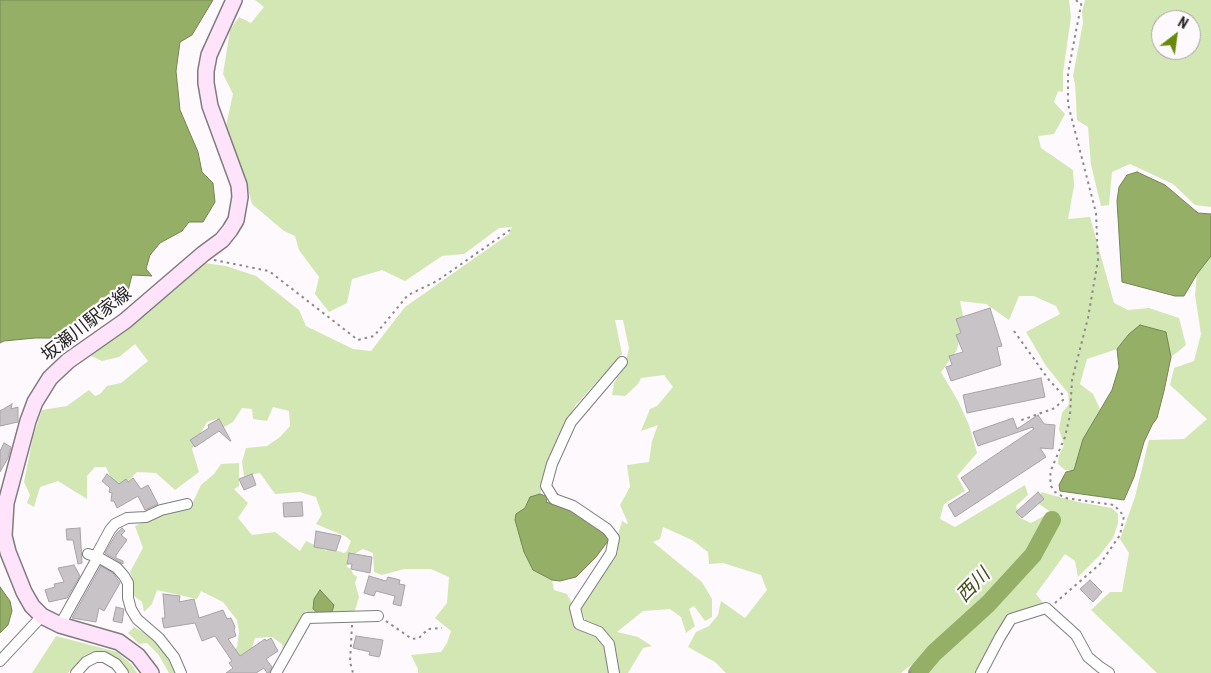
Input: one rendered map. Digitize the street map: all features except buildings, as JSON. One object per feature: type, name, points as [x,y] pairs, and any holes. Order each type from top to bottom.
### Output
[{"type":"main road","name":"坂瀬川駅家線","points":[[150,673],[138,656],[119,642],[60,625],[42,616],[32,606],[24,592],[8,552],[4,536],[6,503],[28,421],[35,402],[50,378],[68,361],[124,321],[222,240],[236,220],[239,205],[239,185],[210,106],[206,84],[209,55],[234,0]]},
{"type":"street","points":[[614,673],[609,644],[599,632],[579,624],[575,608],[611,553],[614,538],[607,529],[573,506],[554,499],[546,486],[552,464],[570,422],[622,362]]},
{"type":"street","points":[[60,625],[93,555],[97,554],[110,530],[127,518],[146,517],[161,510],[187,504]]},
{"type":"street","points":[[93,555],[117,568],[124,576],[128,583],[128,598],[134,614],[137,619],[159,638],[174,657],[181,673]]},
{"type":"street","points":[[981,673],[1011,619],[1046,608],[1076,634],[1088,657],[1109,673]]},
{"type":"street","points":[[0,661],[42,616]]},
{"type":"street","points":[[276,673],[307,618],[378,616]]},
{"type":"street","points":[[76,673],[86,662],[96,657],[104,657],[116,664],[123,673]]},
{"type":"path","points":[[1076,0],[1081,5]]},
{"type":"path","points":[[1046,608],[1056,603],[1100,564],[1120,535],[1124,516],[1114,505],[1065,498],[1054,492],[1051,486],[1051,470],[1065,437],[1070,416],[1072,380],[1088,318],[1098,260],[1096,213],[1068,104],[1068,73],[1082,0]]},
{"type":"path","points":[[203,254],[213,260],[268,272],[358,340],[374,336],[408,295],[437,281],[510,230]]},
{"type":"path","points":[[1014,331],[1062,394],[1063,400]]},
{"type":"path","points":[[1019,421],[1055,408],[1063,400],[1071,398]]},
{"type":"path","points":[[378,616],[412,639],[419,638],[428,629],[442,628]]},
{"type":"path","points":[[336,617],[340,620],[350,621],[353,627],[350,662],[353,673]]},
{"type":"path","points":[[908,673],[912,670]]},
{"type":"shaded area","points":[[0,0],[213,0],[192,35],[180,42],[176,71],[180,110],[198,152],[202,172],[213,183],[215,202],[203,222],[189,222],[182,231],[160,243],[150,255],[146,269],[152,276],[132,275],[127,295],[110,302],[102,317],[84,315],[71,338],[35,338],[0,343]]},
{"type":"shaded area","points":[[255,0],[1069,0],[1071,17],[1063,73],[1063,92],[1058,91],[1054,102],[1065,114],[1054,134],[1038,136],[1041,148],[1073,170],[1074,186],[1068,219],[1090,217],[1114,303],[1128,310],[1149,308],[1179,318],[1186,345],[1171,357],[1166,332],[1129,334],[1117,349],[1087,359],[1080,384],[1093,394],[1100,409],[1083,439],[1074,470],[1065,470],[1058,464],[1059,455],[1064,445],[1059,429],[1062,413],[1069,404],[1068,393],[1046,366],[1026,332],[1060,314],[1056,306],[1034,296],[1019,296],[1009,320],[986,304],[960,301],[963,316],[957,350],[941,372],[969,425],[977,453],[957,476],[965,491],[944,504],[940,519],[955,527],[1025,485],[1028,495],[1016,506],[1020,518],[1031,523],[1051,512],[1039,504],[1041,492],[1078,502],[1112,508],[1118,514],[1118,523],[1113,538],[1099,556],[1078,577],[1075,561],[1065,554],[1036,594],[1043,603],[1009,616],[978,673],[926,673],[911,665],[901,673],[726,673],[715,662],[688,647],[696,632],[709,626],[718,615],[721,601],[745,618],[767,590],[761,575],[723,563],[709,564],[708,552],[692,540],[663,527],[660,539],[653,542],[702,582],[712,599],[712,617],[705,621],[694,606],[689,609],[695,626],[686,633],[681,617],[670,609],[643,611],[617,632],[638,637],[652,646],[643,648],[628,673],[418,673],[411,655],[441,652],[447,643],[451,631],[435,618],[447,603],[449,577],[431,569],[404,569],[382,575],[374,572],[373,553],[363,549],[347,558],[347,567],[357,577],[355,583],[359,597],[355,610],[351,613],[314,615],[306,611],[303,614],[305,620],[284,654],[282,644],[272,637],[255,638],[252,648],[232,661],[228,657],[237,647],[239,632],[237,620],[223,602],[201,591],[197,599],[157,590],[152,604],[144,612],[142,602],[130,593],[132,577],[130,572],[143,548],[135,526],[161,513],[192,504],[201,485],[214,474],[221,464],[239,463],[239,486],[234,489],[248,503],[238,518],[252,535],[275,532],[300,551],[306,541],[327,551],[328,548],[344,553],[347,551],[351,541],[345,536],[316,524],[322,514],[316,497],[300,492],[275,494],[260,473],[244,476],[242,462],[246,448],[267,446],[280,437],[290,426],[289,411],[273,407],[267,421],[253,419],[252,409],[242,408],[233,422],[224,427],[216,419],[207,422],[192,449],[199,472],[175,490],[156,473],[137,472],[123,486],[115,487],[106,467],[95,467],[87,476],[87,499],[58,481],[40,487],[34,507],[27,503],[30,495],[24,482],[33,437],[42,410],[67,406],[89,390],[95,396],[100,394],[107,386],[121,383],[148,361],[135,344],[119,357],[102,361],[91,356],[204,263],[226,266],[256,276],[299,310],[306,326],[353,349],[371,351],[405,307],[509,234],[512,227],[499,228],[464,254],[442,256],[405,281],[382,270],[352,279],[347,303],[329,312],[315,294],[319,277],[299,250],[295,236],[284,231],[252,204],[245,177],[226,126],[233,94],[223,74],[230,30],[239,17],[251,23],[264,7]],"holes":[[[615,320],[623,320],[629,348],[625,366],[614,383],[612,395],[625,396],[638,384],[641,378],[664,375],[673,387],[657,406],[650,409],[641,431],[658,425],[652,441],[649,462],[627,465],[630,487],[620,505],[628,523],[622,521],[615,546],[618,552],[606,560],[580,606],[586,622],[579,628],[573,605],[567,594],[554,590],[552,580],[533,570],[516,514],[525,508],[530,497],[540,494],[554,450],[575,406],[622,354]]]},
{"type":"shaded area","points":[[1085,0],[1211,0],[1211,207],[1195,205],[1173,184],[1130,164],[1112,172],[1109,205],[1101,206],[1091,165],[1088,127],[1077,120],[1073,76],[1083,23],[1082,12]]},
{"type":"shaded area","points":[[1137,172],[1165,185],[1198,213],[1211,214],[1211,256],[1197,274],[1184,296],[1175,296],[1122,282],[1117,201],[1119,187],[1127,175]]},
{"type":"shaded area","points":[[1211,256],[1211,673],[1157,673],[1091,610],[1110,592],[1122,592],[1129,553],[1120,539],[1135,497],[1149,440],[1184,439],[1207,419],[1170,385],[1174,368],[1194,361],[1201,334],[1195,295],[1197,274]]},
{"type":"shaded area","points":[[1140,325],[1166,332],[1171,357],[1157,418],[1144,442],[1134,477],[1124,500],[1060,491],[1059,485],[1066,472],[1074,470],[1083,439],[1112,390],[1119,367],[1117,349],[1129,334]]},
{"type":"shaded area","points":[[540,494],[548,497],[546,502],[578,513],[611,537],[596,557],[576,577],[560,581],[552,580],[533,570],[524,552],[515,520],[516,514],[525,508],[530,497]]},
{"type":"shaded area","points":[[0,587],[10,601],[12,611],[8,625],[0,633]]},
{"type":"shaded area","points":[[320,590],[334,605],[332,612],[318,613],[313,609],[314,599]]},
{"type":"shaded area","points":[[134,627],[153,638],[165,651],[176,673],[169,673],[158,654],[147,643],[139,644],[128,633]]},
{"type":"shaded area","points":[[56,636],[117,652],[132,665],[137,673],[128,673],[118,663],[95,652],[81,659],[68,673],[32,673]]},
{"type":"waterway","name":"西川","points":[[917,673],[934,653],[988,604],[1033,555],[1052,520]]}]
